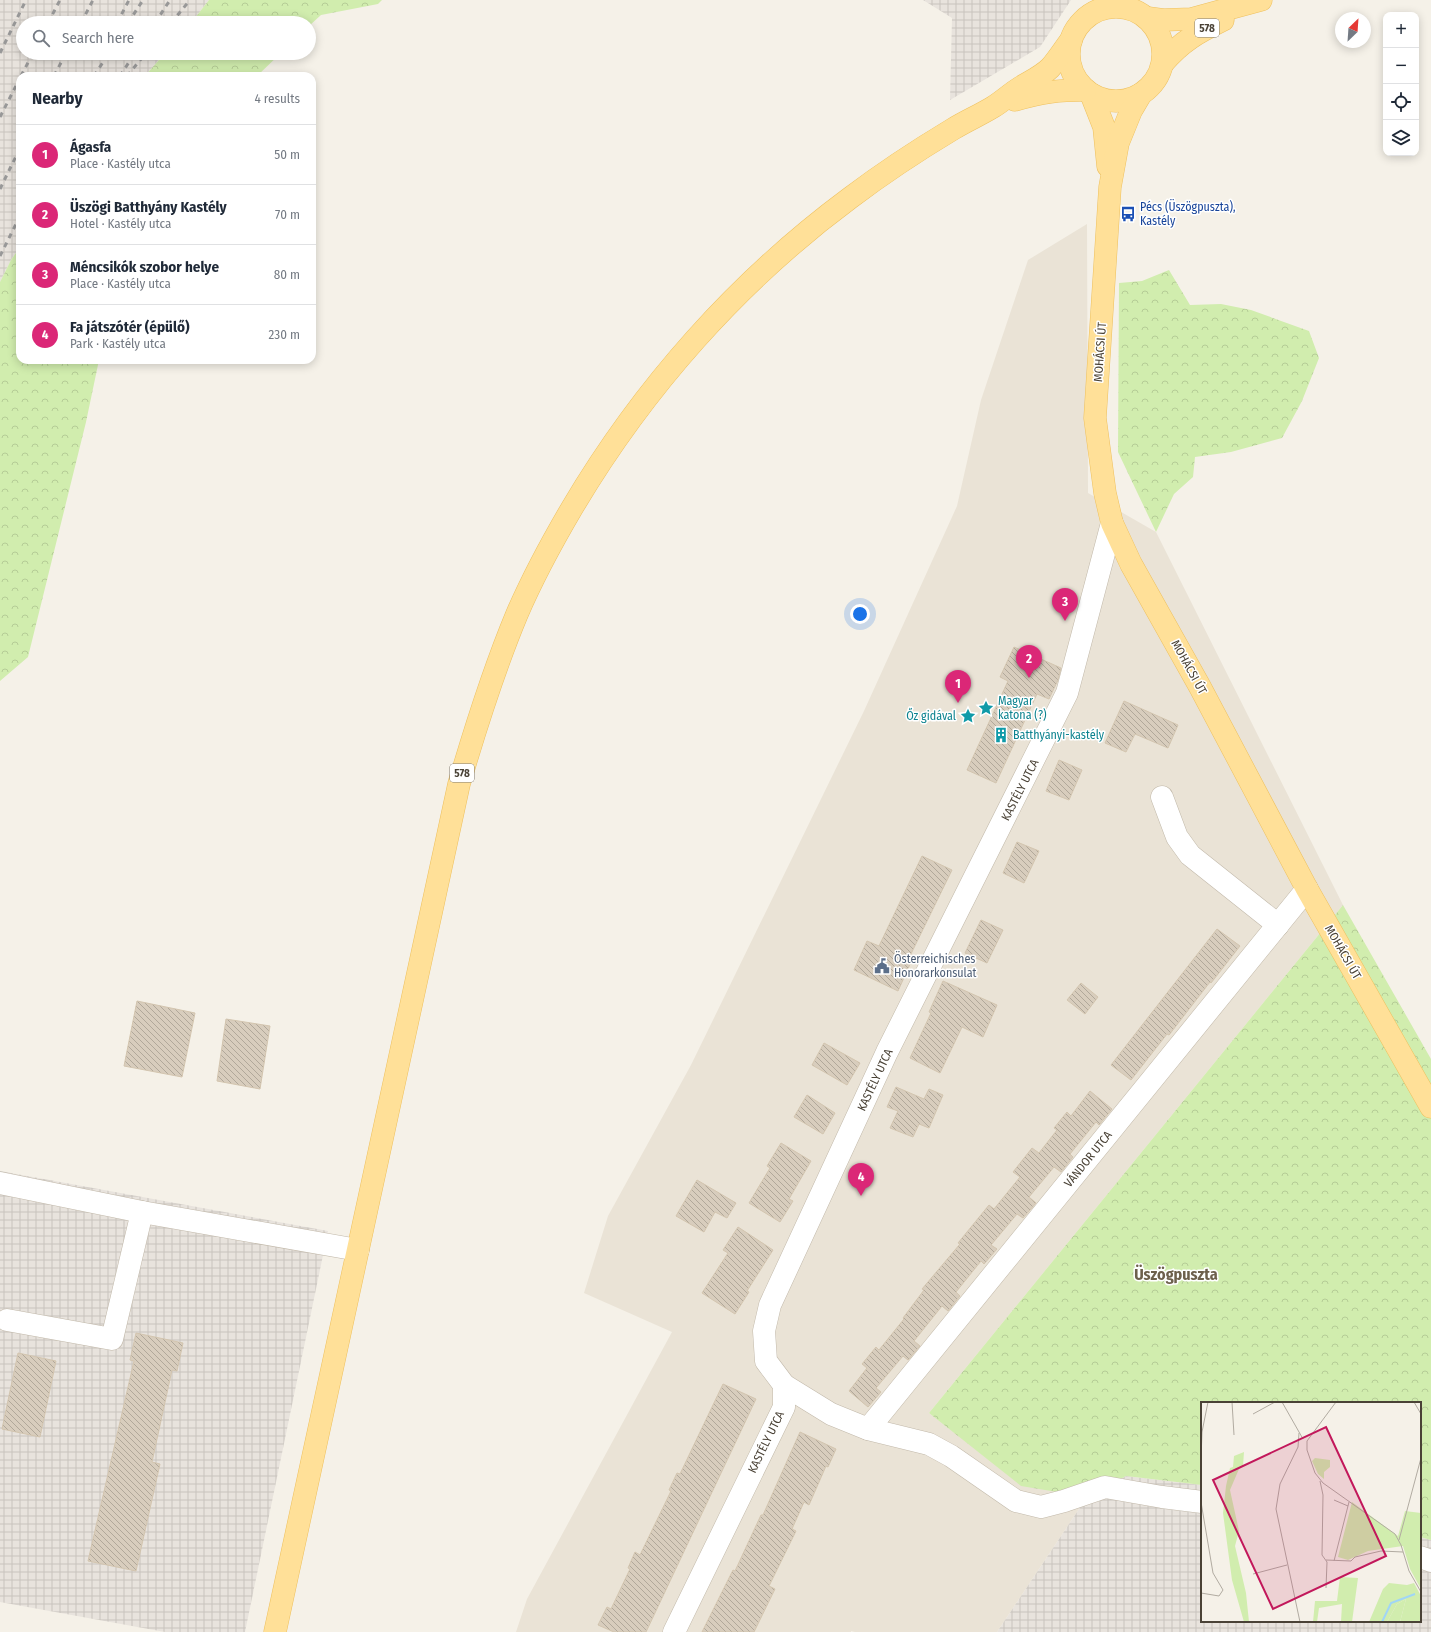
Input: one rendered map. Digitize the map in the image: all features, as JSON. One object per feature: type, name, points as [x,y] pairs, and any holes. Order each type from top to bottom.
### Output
[{"type":"main road","name":"578","points":[[1139,10],[1158,31],[1164,47],[1163,63],[1156,81],[1141,94],[1121,101],[1100,99],[1088,92],[1079,83],[1071,67],[1069,49],[1075,30],[1093,7],[1098,10],[1113,7],[1139,10],[1163,20],[1191,19],[1259,1]]},
{"type":"main road","name":"578","points":[[1163,63],[1182,43],[1259,1]]},
{"type":"main road","name":"578","points":[[275,1632],[459,784],[471,741],[492,678],[518,612],[552,542],[594,471],[636,411],[672,366],[750,283],[824,217],[876,179],[928,144],[995,106],[1050,68],[1071,40]]},
{"type":"main road","name":"578","points":[[995,106],[1037,93],[1054,90],[1088,92]]},
{"type":"main road","points":[[1088,92],[1104,127],[1110,187]]},
{"type":"main road","points":[[1110,187],[1118,143],[1131,111],[1141,94]]},
{"type":"main road","name":"MOHÁCSI ÚT","points":[[1110,187],[1095,418],[1105,493],[1112,524],[1131,564],[1200,687],[1307,889],[1431,1107]]},
{"type":"street","name":"KASTÉLY UTCA","points":[[674,1632],[784,1406],[784,1385],[766,1361],[764,1330],[770,1305],[887,1052],[1067,693],[1112,524]]},
{"type":"street","points":[[1162,796],[1177,837],[1190,856],[1278,925]]},
{"type":"street","name":"VÁNDOR UTCA","points":[[868,1430],[1307,889]]},
{"type":"street","points":[[0,1183],[142,1212],[358,1250]]},
{"type":"street","points":[[7,1320],[112,1339],[142,1212]]},
{"type":"street","points":[[784,1385],[831,1414],[868,1430],[929,1444],[951,1456],[1016,1501],[1041,1508],[1064,1502],[1105,1487],[1201,1502]]},
{"type":"street","points":[[1421,1557],[1431,1561]]},
{"type":"shaded area","points":[[0,0],[209,0],[196,16],[16,16],[16,60],[159,60],[148,72],[16,72],[16,253],[0,282]]},
{"type":"shaded area","points":[[923,0],[1071,0],[1040,47],[950,100],[952,18]]},
{"type":"shaded area","points":[[1087,224],[1088,493],[1156,532],[1343,905],[929,1413],[971,1445],[1087,1497],[997,1632],[516,1632],[527,1599],[672,1332],[584,1293],[608,1216],[691,1065],[864,711],[957,506],[981,400],[1028,260]]},
{"type":"shaded area","points":[[0,1171],[328,1231],[245,1632],[165,1632],[0,1602]]},
{"type":"shaded area","points":[[1126,1476],[1201,1485],[1201,1622],[1421,1622],[1421,1537],[1431,1540],[1431,1632],[997,1632],[1087,1497]]},
{"type":"green space","points":[[209,0],[382,0],[378,4],[321,15],[316,20],[316,16],[196,16]]},
{"type":"green space","points":[[159,60],[274,60],[261,72],[148,72]]},
{"type":"green space","points":[[16,253],[16,364],[98,364],[86,422],[28,657],[0,681],[0,282]]},
{"type":"green space","points":[[1169,270],[1190,305],[1221,304],[1251,310],[1309,331],[1319,358],[1302,401],[1282,438],[1231,452],[1195,457],[1193,477],[1174,494],[1156,532],[1118,452],[1119,283],[1142,281]]},
{"type":"green space","points":[[1343,905],[1431,1059],[1431,1540],[1421,1537],[1421,1402],[1201,1402],[1201,1485],[1126,1476],[1087,1497],[1021,1486],[929,1413]]},
{"type":"building","name":"Batthyányi-kastély","points":[[1014,647],[1061,668],[1058,680],[1049,699],[1037,694],[996,783],[967,770],[1008,681],[1000,677]]},
{"type":"building","points":[[1124,701],[1178,725],[1168,748],[1135,734],[1126,752],[1105,743]]},
{"type":"building","points":[[1059,760],[1082,770],[1069,800],[1046,791]]},
{"type":"building","points":[[1017,842],[1039,851],[1024,883],[1003,873]]},
{"type":"building","points":[[922,856],[952,870],[908,960],[911,962],[898,991],[854,970],[867,941],[879,946]]},
{"type":"building","points":[[981,920],[1003,930],[987,963],[965,953]]},
{"type":"building","points":[[1217,929],[1240,946],[1131,1080],[1111,1065]]},
{"type":"building","points":[[943,981],[997,1005],[983,1037],[962,1027],[940,1073],[910,1058],[931,1013],[929,1012]]},
{"type":"building","points":[[1081,983],[1098,997],[1085,1014],[1067,1000]]},
{"type":"building","points":[[137,1001],[195,1013],[182,1077],[124,1066]]},
{"type":"building","points":[[226,1019],[270,1026],[260,1089],[217,1081]]},
{"type":"building","points":[[824,1043],[860,1063],[847,1085],[812,1065]]},
{"type":"building","points":[[896,1087],[924,1099],[929,1089],[943,1095],[929,1128],[919,1124],[913,1137],[890,1128],[898,1111],[887,1107]]},
{"type":"building","points":[[1090,1091],[1112,1109],[1099,1125],[1096,1122],[1070,1154],[1073,1157],[1061,1172],[1054,1167],[1029,1197],[1036,1203],[1023,1218],[1017,1214],[991,1245],[997,1249],[984,1264],[981,1261],[956,1292],[960,1296],[948,1311],[942,1306],[914,1341],[920,1346],[908,1360],[903,1356],[876,1388],[881,1392],[868,1407],[849,1391],[867,1368],[862,1364],[876,1347],[879,1350],[904,1319],[903,1318],[924,1290],[922,1289],[960,1244],[958,1243],[989,1205],[994,1209],[1020,1177],[1013,1172],[1032,1148],[1039,1153],[1057,1130],[1054,1128],[1067,1112],[1071,1116]]},
{"type":"building","points":[[807,1095],[835,1113],[823,1134],[794,1117]]},
{"type":"building","points":[[781,1143],[811,1161],[789,1199],[793,1201],[780,1222],[749,1203],[770,1168],[767,1166]]},
{"type":"building","points":[[697,1180],[736,1203],[727,1218],[715,1212],[704,1232],[676,1216]]},
{"type":"building","points":[[738,1227],[773,1250],[747,1291],[749,1292],[735,1314],[702,1293],[728,1253],[723,1250]]},
{"type":"building","points":[[136,1333],[183,1343],[177,1371],[172,1370],[152,1462],[160,1464],[136,1571],[88,1561],[134,1361],[130,1360]]},
{"type":"building","points":[[18,1353],[56,1361],[40,1437],[2,1429]]},
{"type":"building","points":[[723,1384],[756,1399],[646,1632],[614,1632],[598,1625],[607,1607],[611,1609],[630,1569],[628,1568],[635,1552],[640,1555],[671,1491],[669,1490],[677,1473],[680,1474]]},
{"type":"building","points":[[800,1432],[836,1449],[828,1467],[826,1466],[809,1505],[804,1502],[792,1529],[796,1531],[769,1586],[775,1589],[754,1632],[702,1632],[733,1570],[735,1571],[761,1515],[763,1515]]},
{"type":"railway","points":[[18,16],[26,0]]},
{"type":"railway","points":[[52,16],[60,0]]},
{"type":"railway","points":[[85,16],[93,0]]},
{"type":"railway","points":[[121,16],[129,0]]},
{"type":"railway","points":[[133,16],[143,0]]},
{"type":"railway","points":[[160,16],[170,0]]},
{"type":"railway","points":[[177,16],[190,0]]},
{"type":"railway","points":[[0,53],[16,20]]},
{"type":"railway","points":[[23,72],[29,60]]},
{"type":"railway","points":[[56,72],[62,60]]},
{"type":"railway","points":[[97,72],[104,60]]},
{"type":"railway","points":[[123,72],[130,60]]},
{"type":"railway","points":[[130,72],[140,60]]},
{"type":"railway","points":[[0,117],[16,86]]},
{"type":"railway","points":[[0,189],[16,156]]},
{"type":"railway","points":[[0,256],[16,224]]},
{"type":"place","name":"Pécs (Üszögpuszta), Kastély","points":[[1128,214]]},
{"type":"place","name":"Méncsikók szobor helye","points":[[1065,621]]},
{"type":"place","name":"Üszögi Batthyány Kastély","points":[[1029,678]]},
{"type":"place","name":"Ágasfa","points":[[958,703]]},
{"type":"place","name":"Magyar katona (?)","points":[[986,708]]},
{"type":"place","name":"Őz gidával","points":[[968,716]]},
{"type":"place","name":"Batthyányi-kastély","points":[[1001,735]]},
{"type":"place","name":"Österreichisches Honorarkonsulat","points":[[882,966]]},
{"type":"place","name":"Fa játszótér (épülő)","points":[[861,1196]]},
{"type":"district","name":"Üszögpuszta","points":[[1176,1274]]}]
